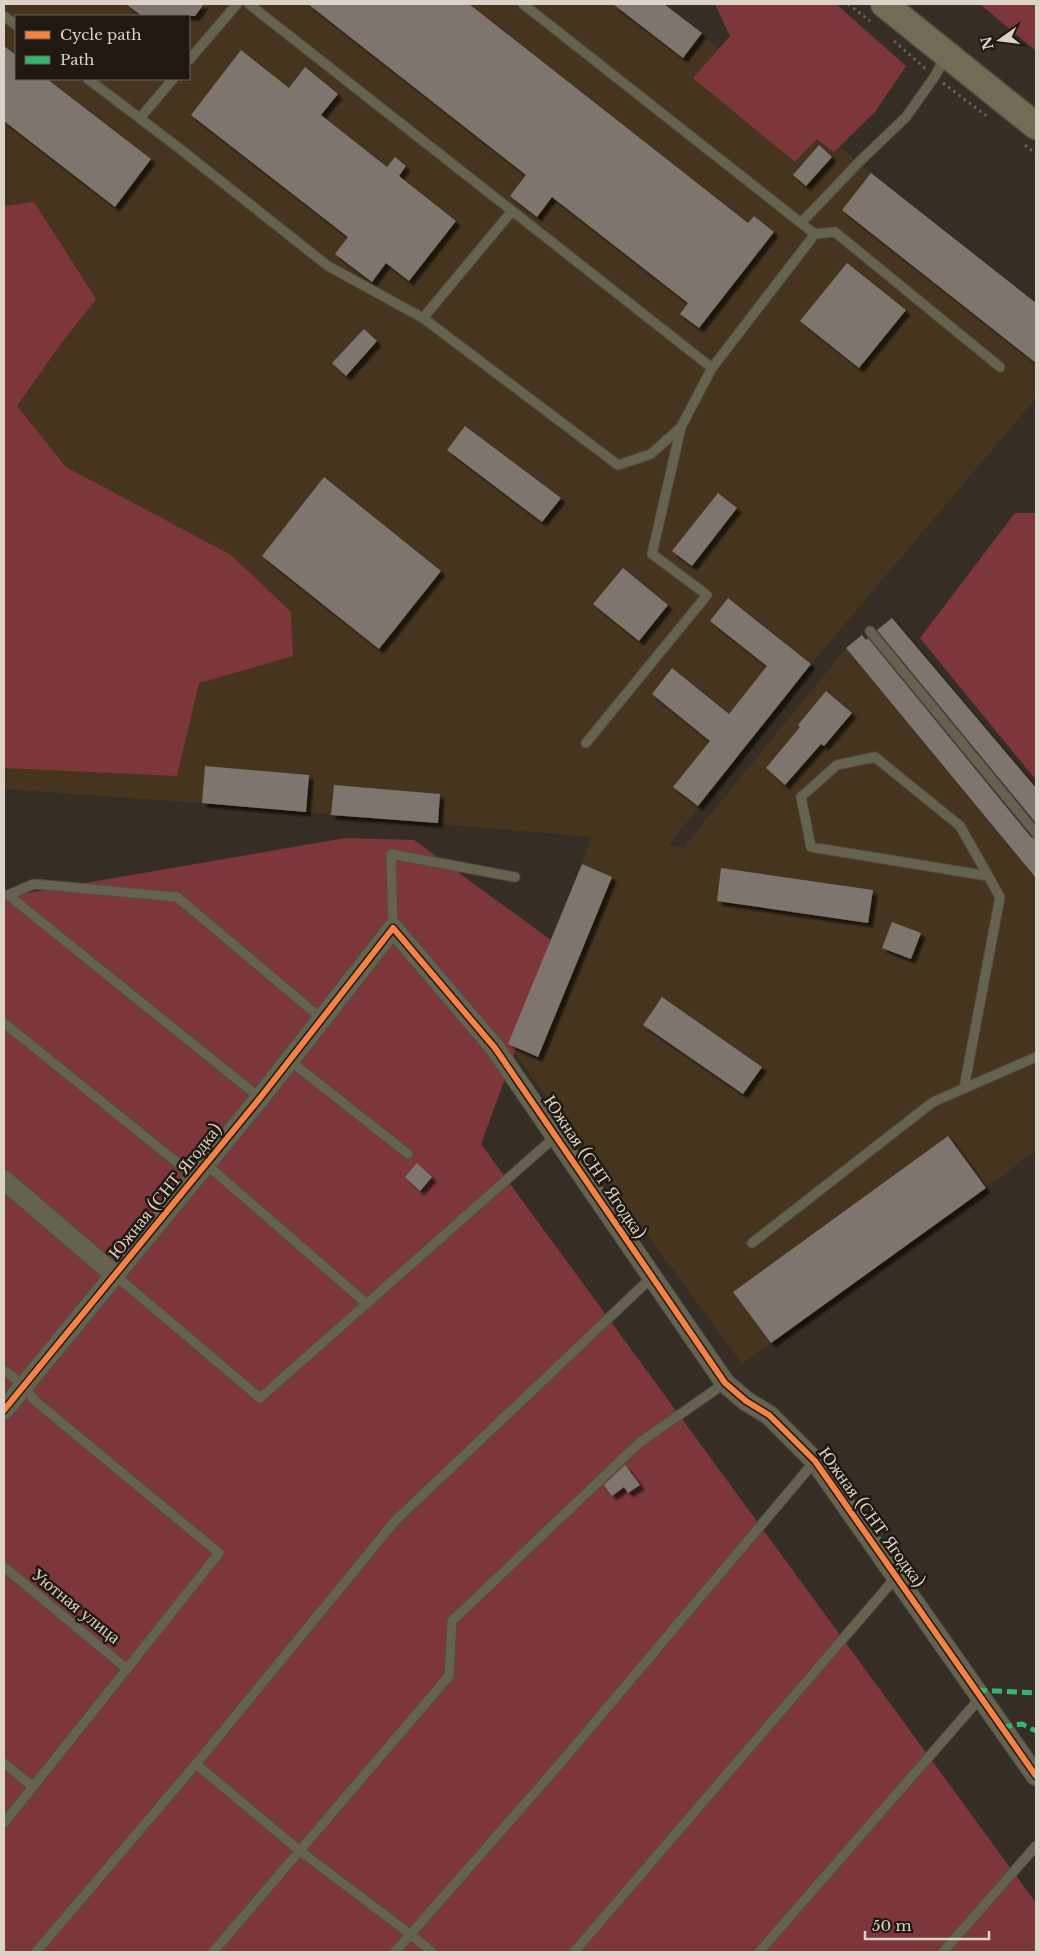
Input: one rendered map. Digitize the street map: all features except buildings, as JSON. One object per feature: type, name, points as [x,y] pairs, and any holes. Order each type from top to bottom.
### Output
[{"type":"main road","points":[[884,4],[1036,126]]},
{"type":"street","name":"Южная (СНТ Ягодка)","points":[[4,1410],[116,1276],[260,1098],[393,928],[495,1048],[725,1383],[746,1401],[769,1415],[815,1461],[1036,1776]]},
{"type":"street","points":[[4,1180],[116,1276]]},
{"type":"lane","points":[[190,59],[237,4]]},
{"type":"lane","points":[[249,4],[712,368]]},
{"type":"lane","points":[[523,4],[816,234],[835,232],[1000,367]]},
{"type":"lane","points":[[4,16],[15,24]]},
{"type":"lane","points":[[801,223],[858,162],[906,117],[948,54]]},
{"type":"lane","points":[[89,80],[328,266],[424,318],[618,465],[651,454],[681,427]]},
{"type":"lane","points":[[140,118],[172,80]]},
{"type":"lane","points":[[424,318],[512,211]]},
{"type":"lane","points":[[586,744],[707,595],[652,554],[681,427],[712,368],[816,234]]},
{"type":"lane","points":[[870,631],[1036,832]]},
{"type":"lane","points":[[964,1088],[1000,897],[960,826],[875,758],[837,765],[802,797],[811,847],[988,876]]},
{"type":"lane","points":[[393,928],[391,854],[515,877]]},
{"type":"lane","points":[[260,1098],[6,895],[34,884],[176,897],[322,1019]]},
{"type":"lane","points":[[4,1022],[200,1171],[366,1304]]},
{"type":"lane","points":[[752,1242],[933,1102],[1036,1057]]},
{"type":"lane","points":[[289,1060],[408,1154]]},
{"type":"lane","points":[[116,1276],[260,1398],[556,1136]]},
{"type":"lane","points":[[36,1952],[196,1764],[395,1521],[652,1277]]},
{"type":"lane","points":[[4,1370],[24,1386],[34,1400],[219,1552],[4,1823]]},
{"type":"lane","points":[[213,1952],[449,1676],[452,1621],[639,1443],[725,1383]]},
{"type":"lane","points":[[395,1952],[563,1760],[815,1461]]},
{"type":"lane","name":"Уютная улица","points":[[4,1568],[127,1669]]},
{"type":"lane","points":[[574,1952],[897,1576]]},
{"type":"lane","points":[[759,1952],[981,1697]]},
{"type":"lane","points":[[4,1763],[33,1786]]},
{"type":"lane","points":[[196,1764],[300,1852],[432,1952]]},
{"type":"lane","points":[[943,1952],[1036,1846]]},
{"type":"shaded area","points":[[4,4],[664,4],[871,173],[1036,303],[1036,398],[811,664],[669,845],[684,847],[846,648],[1036,878],[1036,1151],[742,1364],[508,1044],[582,864],[591,837],[202,803],[4,789]]},
{"type":"shaded area","points":[[715,4],[836,4],[906,66],[875,112],[834,152],[817,139],[795,162],[693,78],[730,36]]},
{"type":"shaded area","points":[[980,4],[1036,4],[1036,51]]},
{"type":"shaded area","points":[[34,202],[96,299],[60,345],[17,406],[66,467],[231,555],[291,612],[293,656],[199,683],[177,776],[4,768],[4,206]]},
{"type":"shaded area","points":[[1015,513],[1036,513],[1036,780],[920,638]]},
{"type":"shaded area","points":[[346,838],[414,840],[555,943],[481,1144],[1036,1903],[1036,1952],[4,1952],[4,897]]},
{"type":"marked path","points":[[977,1690],[1036,1693]]},
{"type":"marked path","points":[[1002,1727],[1022,1724],[1036,1731]]},
{"type":"cycle path","points":[[4,1410],[260,1098],[393,928],[495,1048],[725,1383],[746,1401],[769,1415],[815,1461],[1036,1776]]}]
